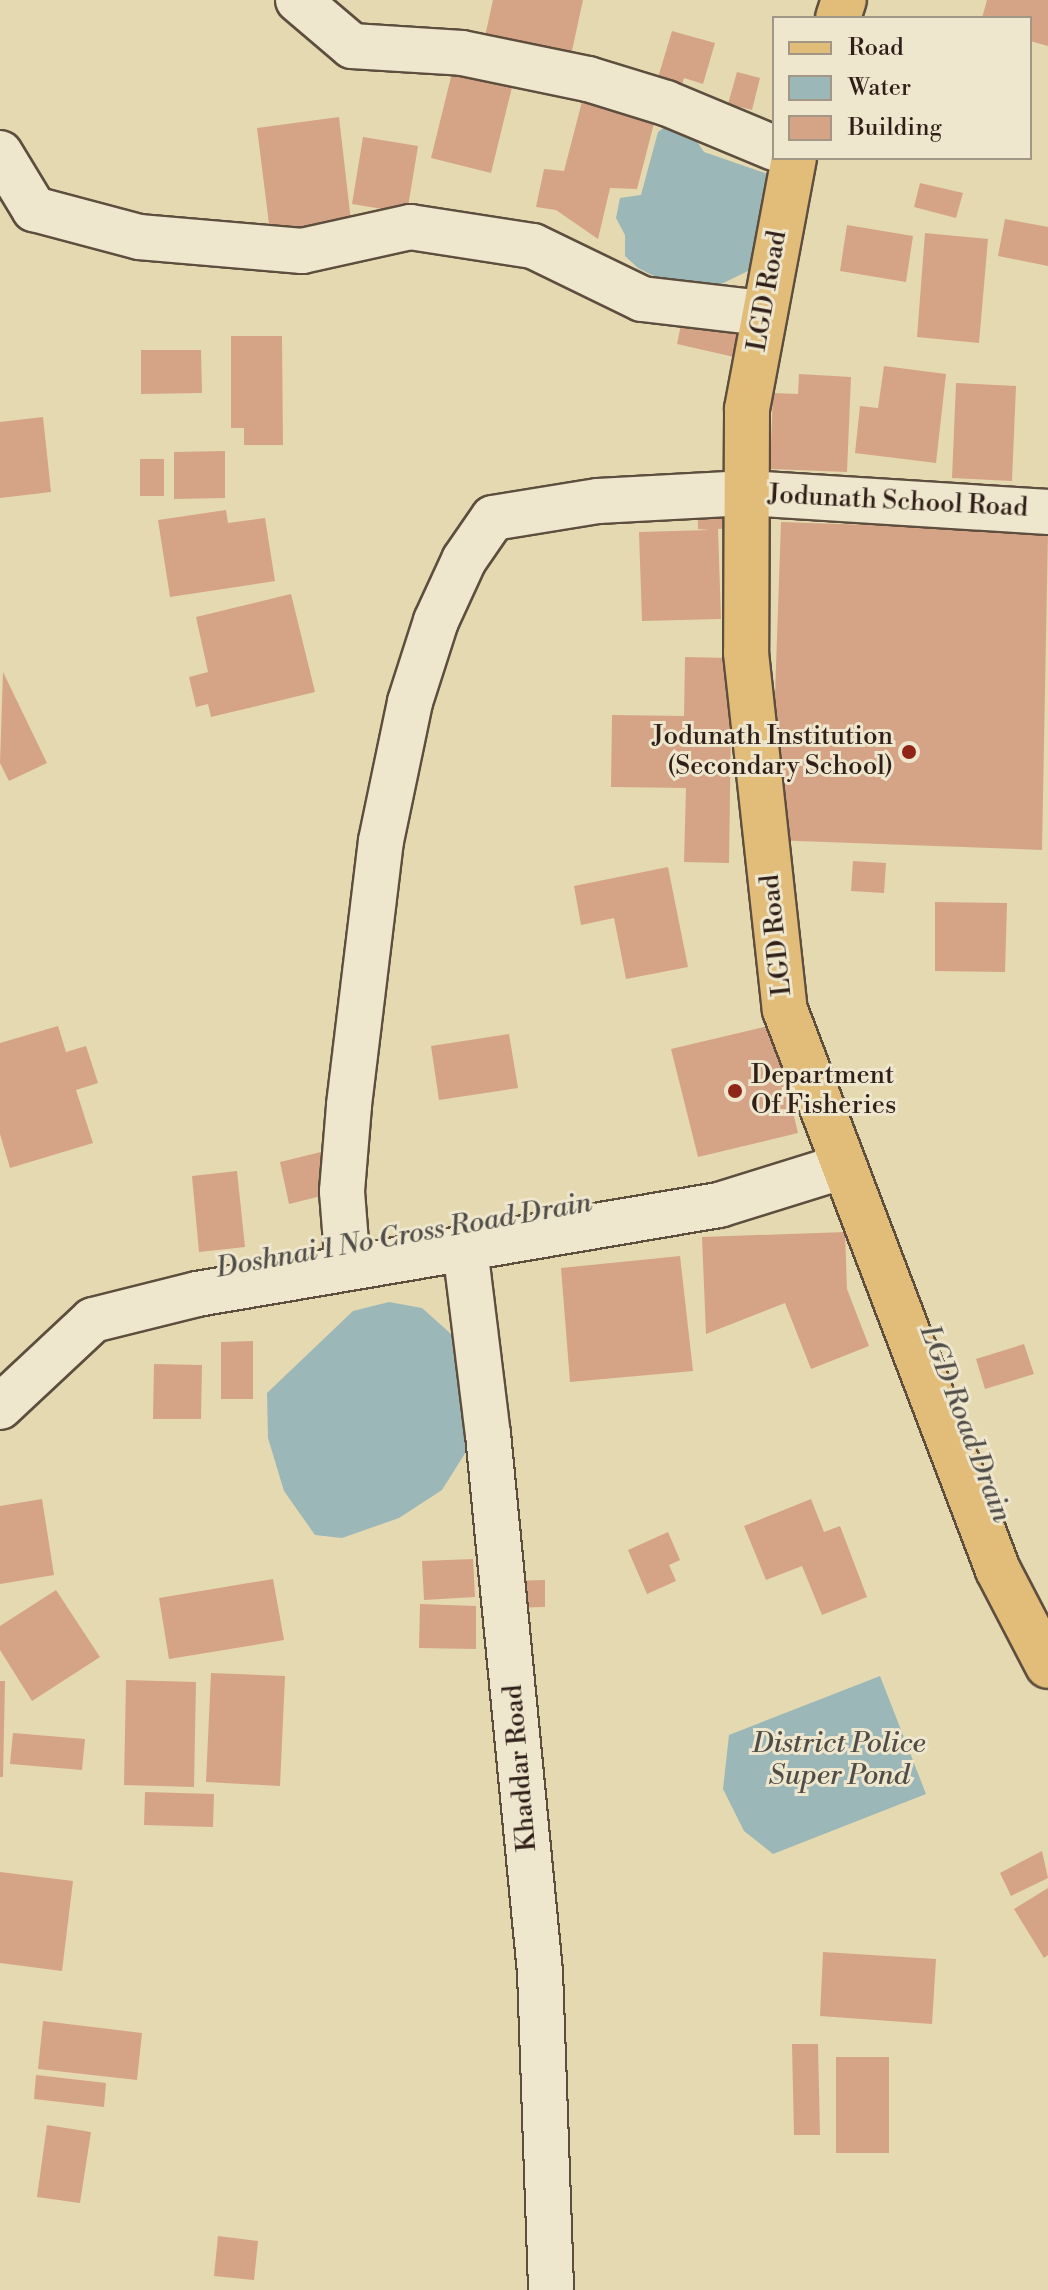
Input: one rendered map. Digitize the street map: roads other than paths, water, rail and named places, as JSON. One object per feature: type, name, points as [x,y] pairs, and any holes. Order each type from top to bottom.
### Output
[{"type":"main road","name":"LGD Road","points":[[794,160],[747,409],[746,653],[785,1010],[998,1570],[1048,1666]]},
{"type":"street","points":[[298,0],[352,46],[462,53],[588,79],[666,103],[772,147]]},
{"type":"street","points":[[0,153],[34,209],[139,237],[302,251],[410,227],[533,246],[642,299],[763,313]]},
{"type":"street","name":"Jodunath School Road","points":[[348,1268],[342,1191],[381,841],[410,702],[436,621],[464,560],[493,518],[598,501],[747,493],[1048,512]]},
{"type":"street","points":[[0,1407],[93,1320],[197,1294],[719,1205],[844,1166]]},
{"type":"street","name":"Khaddar Road","points":[[465,1248],[488,1434],[540,1972],[551,2290]]},
{"type":"water","points":[[672,122],[685,124],[704,152],[765,173],[777,183],[767,254],[748,271],[711,289],[684,291],[638,268],[625,256],[625,235],[616,218],[620,198],[641,195],[658,132]]},
{"type":"water","points":[[389,1302],[422,1308],[460,1342],[469,1447],[442,1490],[399,1518],[342,1538],[315,1535],[284,1491],[268,1438],[267,1393],[353,1311]]},
{"type":"water","name":"District Police Super Pond","points":[[880,1676],[926,1794],[773,1854],[744,1831],[723,1789],[729,1735]]},
{"type":"place","name":"Jodunath Institution (Secondary School)","points":[[909,752]]},
{"type":"place","name":"Department Of Fisheries","points":[[735,1091]]},
{"type":"water label","name":"Doshnai 1 No Cross Road Drain","points":[[404,1236]]},
{"type":"water label","name":"LGD Road Drain","points":[[965,1424]]}]
